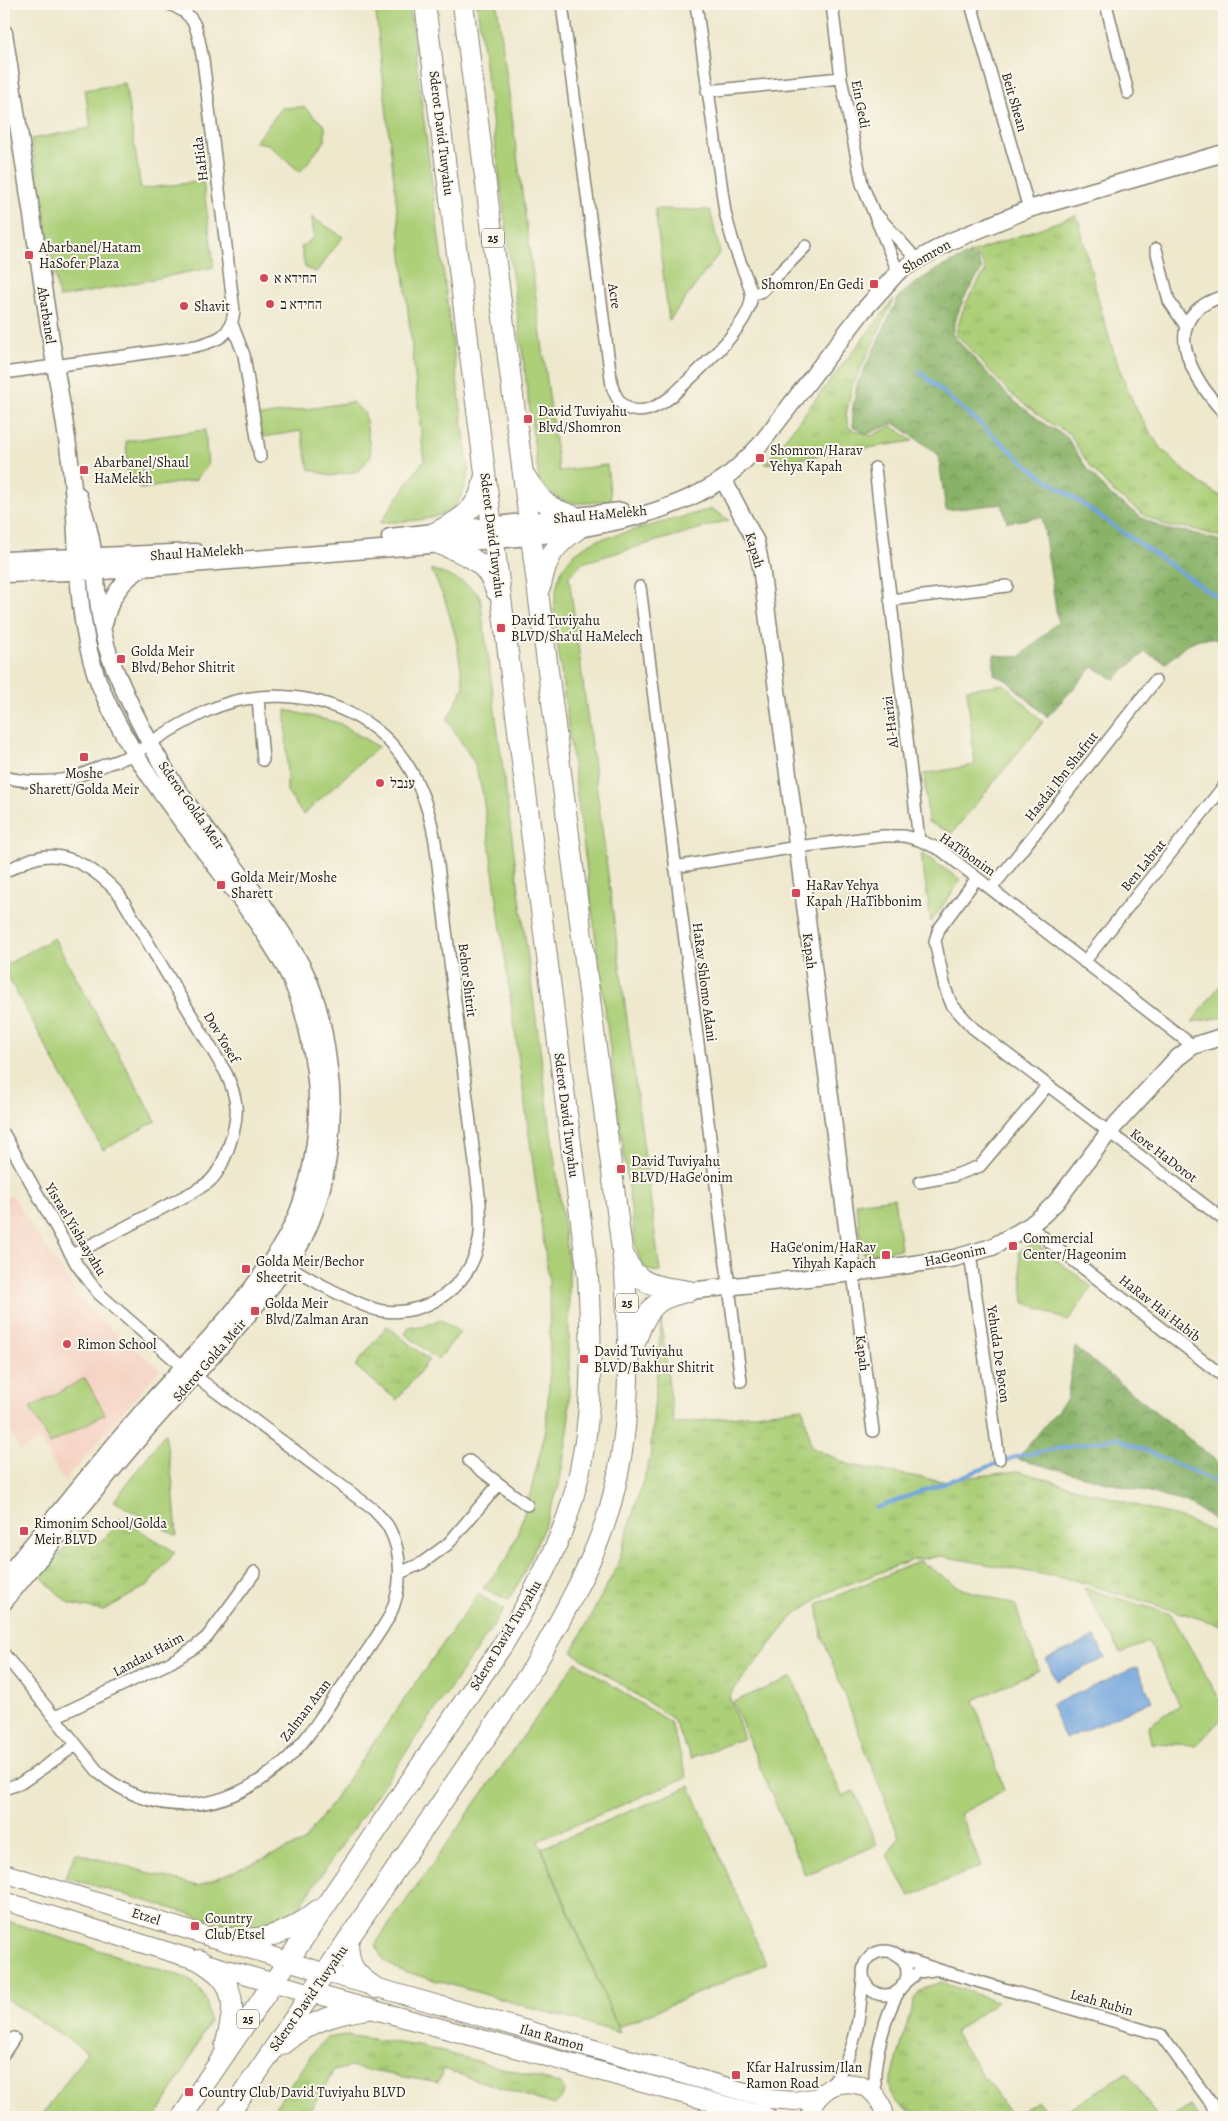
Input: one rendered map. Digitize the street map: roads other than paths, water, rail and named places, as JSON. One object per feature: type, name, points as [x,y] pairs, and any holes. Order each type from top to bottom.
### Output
[{"type":"highway","name":"Sderot David Tuvyahu","points":[[182,2117],[497,1654],[528,1603],[563,1528],[576,1486],[587,1437],[592,1363],[588,1277],[426,4]]},
{"type":"highway","name":"Sderot David Tuvyahu","points":[[227,2117],[534,1667],[580,1584],[598,1541],[612,1496],[624,1443],[629,1363],[628,1321],[621,1247],[463,4]]},
{"type":"highway","points":[[485,472],[482,493],[470,510],[436,539],[463,553],[486,570],[494,582],[503,613]]},
{"type":"highway","points":[[523,473],[545,504],[576,523],[550,555],[538,596]]},
{"type":"highway","points":[[621,1247],[628,1265],[643,1282],[654,1286],[689,1291]]},
{"type":"highway","points":[[629,1363],[640,1328],[651,1310],[660,1301],[689,1291]]},
{"type":"highway","points":[[212,1937],[243,1939],[274,1935],[305,1920],[331,1899]]},
{"type":"highway","points":[[348,1939],[348,1954],[351,1966],[360,1978],[376,1988]]},
{"type":"highway","points":[[199,1960],[221,1976],[233,2002],[231,2022],[223,2055]]},
{"type":"highway","points":[[264,2061],[302,2029],[327,2017],[368,2009]]},
{"type":"main road","name":"Etzel","points":[[4,1873],[288,1961]]},
{"type":"main road","name":"Etzel","points":[[4,1901],[273,1983]]},
{"type":"main road","name":"Ilan Ramon","points":[[288,1961],[376,1988],[770,2099],[795,2100],[822,2094],[840,2084],[857,2084],[867,2089],[884,2112]]},
{"type":"main road","name":"Ilan Ramon","points":[[273,1983],[767,2117]]},
{"type":"main road","points":[[810,2117],[812,2107],[822,2094]]},
{"type":"street","name":"HaHida","points":[[169,4],[187,13],[195,22],[203,60],[234,311],[232,324],[244,354],[260,457]]},
{"type":"street","name":"Acre","points":[[562,4],[582,165],[612,386],[615,396],[623,406],[633,411],[642,412],[664,403],[737,330],[750,308],[752,295]]},
{"type":"street","points":[[696,4],[725,212],[731,237],[752,295],[762,291],[806,246]]},
{"type":"street","name":"Ein Gedi","points":[[832,4],[841,78],[862,184],[898,272]]},
{"type":"street","name":"Beit Shean","points":[[971,4],[1029,209]]},
{"type":"street","points":[[1106,4],[1128,93]]},
{"type":"street","name":"Abarbanel","points":[[4,33],[86,564]]},
{"type":"street","points":[[707,91],[841,78]]},
{"type":"street","name":"Shomron","points":[[658,509],[686,499],[723,479],[759,446],[862,312],[898,272],[917,260],[949,242],[1029,209],[1224,153]]},
{"type":"street","name":"Ein Gedi","points":[[871,208],[917,260]]},
{"type":"street","points":[[1156,249],[1169,301],[1185,325]]},
{"type":"street","points":[[1224,296],[1212,299],[1193,312],[1185,325],[1183,335],[1190,361],[1199,381],[1224,414]]},
{"type":"street","points":[[4,373],[196,346],[224,336],[232,324]]},
{"type":"street","name":"Al-Harizi","points":[[875,468],[919,840]]},
{"type":"street","name":"Kapah","points":[[723,479],[756,542],[761,567],[873,1431]]},
{"type":"street","name":"Shaul HaMelekh","points":[[4,560],[145,567],[530,529],[658,509]]},
{"type":"street","name":"Shaul HaMelekh","points":[[4,574],[209,552],[436,539]]},
{"type":"street","name":"Sderot Golda Meir","points":[[86,564],[111,660],[150,743],[182,796],[272,918],[304,971],[323,1024],[331,1088],[332,1116],[329,1153],[321,1187],[300,1244],[280,1260]]},
{"type":"street","name":"Sderot Golda Meir","points":[[4,1579],[84,1481],[264,1295],[280,1260],[286,1237],[307,1183],[314,1150],[317,1115],[316,1084],[308,1027],[291,977],[260,926],[135,754],[102,690],[92,662],[86,630],[86,564]]},
{"type":"street","points":[[103,631],[111,599],[127,579],[145,567]]},
{"type":"street","points":[[890,600],[1007,586]]},
{"type":"street","name":"HaRav Shlomo Adani","points":[[640,587],[741,1381]]},
{"type":"street","name":"Hasdai Ibn Shafrut","points":[[991,889],[1155,681]]},
{"type":"street","name":"Behor Shitrit","points":[[4,778],[52,781],[69,778],[135,754],[150,743],[224,704],[258,698],[290,697],[331,706],[368,724],[385,737],[400,753],[418,782],[425,800],[435,841],[480,1203],[479,1244],[465,1276],[451,1290],[435,1301],[403,1312],[382,1311],[368,1306],[280,1260]]},
{"type":"street","points":[[258,698],[263,760]]},
{"type":"street","name":"Ben Labrat","points":[[1084,962],[1224,786]]},
{"type":"street","name":"HaTibonim","points":[[675,867],[797,847],[883,836],[904,836],[919,840],[941,850],[1193,1046]]},
{"type":"street","name":"Dov Yosef","points":[[4,872],[36,858],[53,856],[72,860],[90,868],[105,879],[119,894],[226,1073],[236,1104],[237,1114],[231,1139],[221,1164],[210,1181],[194,1192],[72,1255]]},
{"type":"street","name":"Kore HaDorot","points":[[977,878],[939,929],[935,941],[945,988],[952,1005],[973,1028],[1224,1220]]},
{"type":"street","name":"HaGeonim","points":[[689,1291],[853,1273],[970,1254],[992,1247],[1029,1226],[1056,1202],[1109,1132],[1161,1074],[1193,1046],[1224,1036]]},
{"type":"street","points":[[920,1182],[953,1176],[980,1166],[1048,1085]]},
{"type":"street","name":"Yisrael Yishaayahu","points":[[4,1134],[72,1255],[98,1293],[189,1371]]},
{"type":"street","name":"HaRav Hai Habib","points":[[1029,1226],[1224,1377]]},
{"type":"street","name":"Yehuda De Boton","points":[[970,1254],[999,1459]]},
{"type":"street","name":"Sderot Golda Meir","points":[[4,1602],[189,1371]]},
{"type":"street","name":"Zalman Aran","points":[[4,1654],[100,1773],[117,1787],[161,1803],[182,1806],[206,1803],[255,1783],[274,1771],[308,1735],[378,1635],[396,1603],[400,1574],[397,1551],[389,1528],[374,1510],[189,1371]]},
{"type":"street","points":[[469,1461],[527,1505]]},
{"type":"street","points":[[400,1574],[422,1563],[448,1544],[499,1484]]},
{"type":"street","name":"Landau Haim","points":[[55,1718],[171,1662],[195,1646],[207,1637],[256,1572]]},
{"type":"street","points":[[4,1789],[21,1784],[76,1745]]},
{"type":"street","points":[[822,2094],[841,2072],[850,2051],[857,2022],[864,1978],[864,1965],[873,1954],[886,1951],[899,1957],[906,1971],[902,1986],[888,2014],[876,2066],[876,2089],[884,2112]]},
{"type":"street","name":"Leah Rubin","points":[[899,1957],[1161,2035],[1211,2104],[1217,2117]]},
{"type":"street","name":"Leah Rubin","points":[[902,1986],[918,1972],[939,1970]]},
{"type":"street","points":[[864,1978],[871,1990],[880,1994],[893,1993],[902,1986]]},
{"type":"street","points":[[4,2053],[14,2038]]},
{"type":"water","points":[[1095,1637],[1105,1658],[1056,1681],[1046,1659]]},
{"type":"water","points":[[1137,1667],[1152,1701],[1065,1739],[1051,1705]]},
{"type":"waterway","points":[[919,371],[1033,470],[1224,602]]},
{"type":"waterway","points":[[876,1508],[1018,1456],[1117,1438],[1224,1485]]},
{"type":"place","name":"Abarbanel/Hatam HaSofer Plaza","points":[[29,255]]},
{"type":"place","name":"החידא א","points":[[264,278]]},
{"type":"place","name":"Shomron/En Gedi","points":[[874,284]]},
{"type":"place","name":"החידא ב","points":[[270,304]]},
{"type":"place","name":"Shavit","points":[[184,306]]},
{"type":"place","name":"David Tuviyahu Blvd/Shomron","points":[[528,419]]},
{"type":"place","name":"Shomron/Harav Yehya Kapah","points":[[760,458]]},
{"type":"place","name":"Abarbanel/Shaul HaMelekh","points":[[84,470]]},
{"type":"place","name":"David Tuviyahu BLVD/Sha'ul HaMelech","points":[[501,628]]},
{"type":"place","name":"Golda Meir Blvd/Behor Shitrit","points":[[121,659]]},
{"type":"place","name":"Moshe Sharett/Golda Meir","points":[[84,757]]},
{"type":"place","name":"ענבל","points":[[380,783]]},
{"type":"place","name":"Golda Meir/Moshe Sharett","points":[[221,885]]},
{"type":"place","name":"HaRav Yehya Kapah /HaTibbonim","points":[[796,893]]},
{"type":"place","name":"David Tuviyahu BLVD/HaGe'onim","points":[[621,1169]]},
{"type":"place","name":"Commercial Center/Hageonim","points":[[1013,1246]]},
{"type":"place","name":"HaGe'onim/HaRav Yihyah Kapach","points":[[886,1255]]},
{"type":"place","name":"Golda Meir/Bechor Sheetrit","points":[[246,1269]]},
{"type":"place","name":"Golda Meir Blvd/Zalman Aran","points":[[255,1311]]},
{"type":"place","name":"Rimon School","points":[[67,1344]]},
{"type":"place","name":"David Tuviyahu BLVD/Bakhur Shitrit","points":[[584,1359]]},
{"type":"place","name":"Rimonim School/Golda Meir BLVD","points":[[24,1531]]},
{"type":"place","name":"Country Club/Etsel","points":[[195,1926]]},
{"type":"place","name":"Kfar HaIrussim/Ilan Ramon Road","points":[[736,2075]]},
{"type":"place","name":"Country Club/David Tuviyahu BLVD","points":[[189,2092]]}]
